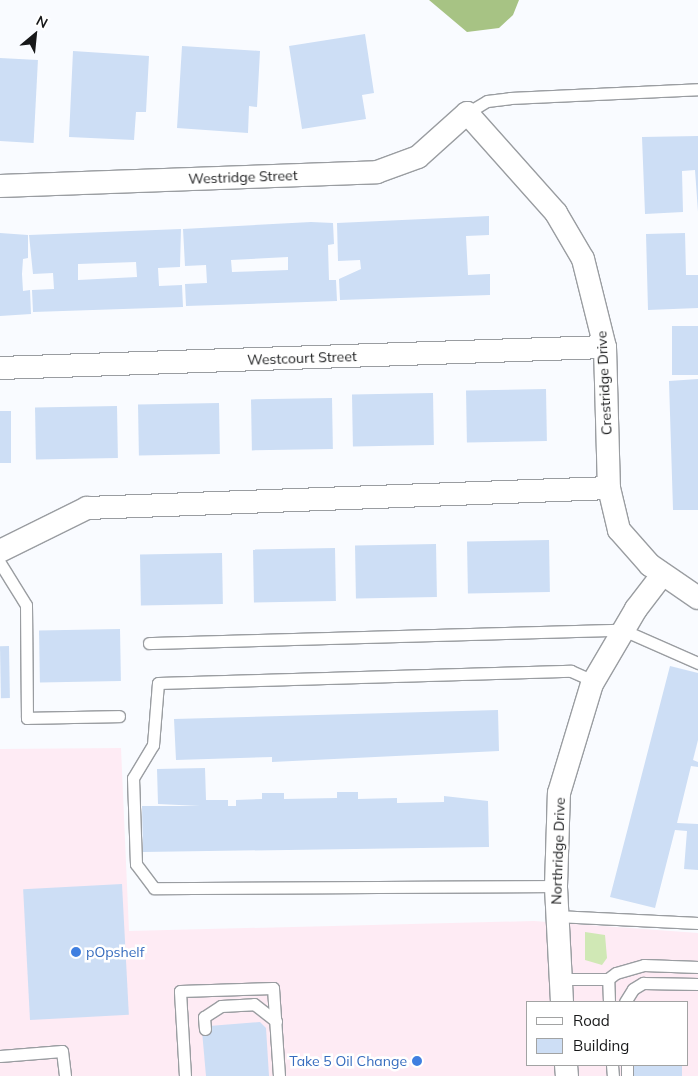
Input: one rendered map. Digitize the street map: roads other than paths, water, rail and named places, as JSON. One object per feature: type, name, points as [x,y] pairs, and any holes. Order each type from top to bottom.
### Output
[{"type":"street","name":"Westridge Street","points":[[0,186],[377,172],[418,157],[467,114]]},
{"type":"street","name":"Crestridge Drive","points":[[467,114],[556,213],[583,259],[605,347],[609,488],[620,530],[662,575],[698,598]]},
{"type":"street","name":"Westcourt Street","points":[[0,368],[605,347]]},
{"type":"street","points":[[0,551],[87,508],[609,488]]},
{"type":"street","name":"Northridge Drive","points":[[562,1001],[556,916],[559,793],[594,681],[623,630],[662,575]]},
{"type":"lane","points":[[467,114],[487,101],[510,98],[698,89]]},
{"type":"lane","points":[[0,563],[26,605],[27,718],[119,716]]},
{"type":"lane","points":[[149,643],[623,630],[698,664]]},
{"type":"lane","points":[[556,886],[154,888],[136,864],[133,778],[153,745],[158,683],[571,670],[594,681]]},
{"type":"lane","points":[[556,916],[698,923]]},
{"type":"lane","points":[[560,979],[608,980],[644,965],[698,967]]},
{"type":"lane","points":[[608,980],[610,1001]]},
{"type":"lane","points":[[626,1001],[633,989],[644,983],[698,984]]},
{"type":"lane","points":[[185,1076],[180,991],[273,988],[279,1076]]},
{"type":"lane","points":[[205,1029],[204,1017],[221,1006],[254,1004],[276,1021]]},
{"type":"lane","points":[[0,1056],[62,1051],[64,1076]]},
{"type":"place","name":"pOpshelf","points":[[76,952]]},
{"type":"place","name":"Take 5 Oil Change","points":[[417,1061]]}]
